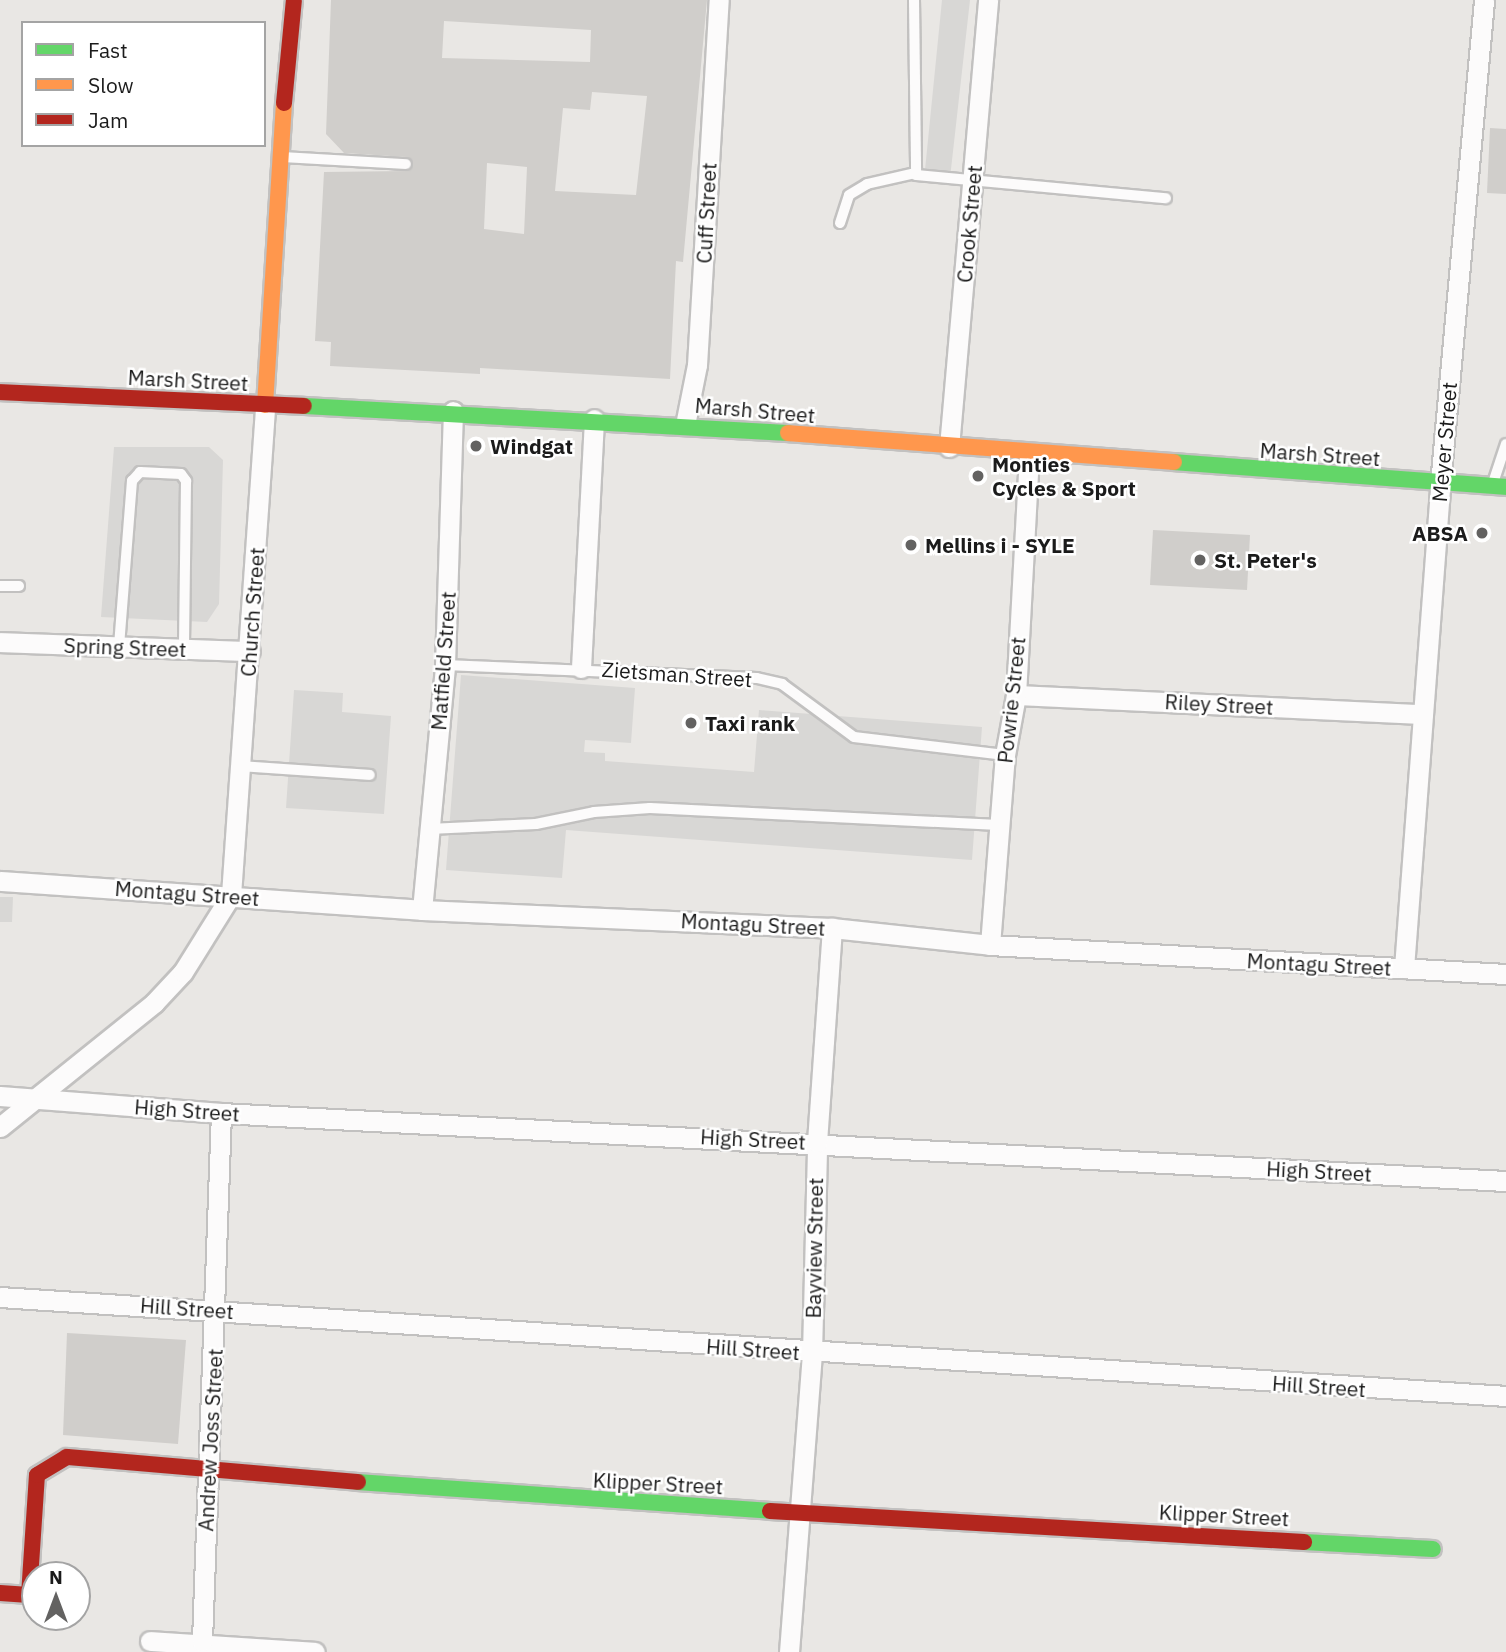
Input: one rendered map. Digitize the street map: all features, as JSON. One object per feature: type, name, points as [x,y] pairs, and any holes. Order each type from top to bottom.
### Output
[{"type":"street","name":"Church Street","points":[[0,1127],[176,979],[231,895],[250,651],[279,156],[295,0]]},
{"type":"street","name":"Cuff Street","points":[[685,425],[698,365],[719,0]]},
{"type":"street","name":"Crook Street","points":[[949,447],[988,0]]},
{"type":"street","name":"Meyer Street","points":[[1404,968],[1440,484],[1484,0]]},
{"type":"street","name":"Marsh Street","points":[[0,392],[594,419],[1029,454],[1499,486]]},
{"type":"street","name":"Matfield Street","points":[[422,910],[445,665],[453,411]]},
{"type":"street","name":"Zietsman Street","points":[[581,668],[594,419]]},
{"type":"street","name":"Powrie Street","points":[[990,945],[1005,755],[1016,695],[1029,454]]},
{"type":"street","name":"Spring Street","points":[[0,642],[250,651]]},
{"type":"street","name":"Riley Street","points":[[1016,695],[1423,714]]},
{"type":"street","name":"Montagu Street","points":[[0,881],[422,910],[832,928],[990,945],[1506,974]]},
{"type":"street","name":"Bayview Street","points":[[789,1652],[812,1354],[817,1142],[832,928]]},
{"type":"street","name":"High Street","points":[[0,1096],[221,1113],[817,1142],[1506,1181]]},
{"type":"street","name":"Andrew Joss Street","points":[[202,1641],[217,1309],[221,1113]]},
{"type":"street","name":"Hill Street","points":[[0,1297],[217,1309],[812,1354],[1506,1396]]},
{"type":"street","name":"Klipper Street","points":[[0,1593],[29,1595],[37,1475],[67,1457],[545,1498],[1433,1549]]},
{"type":"street","points":[[150,1641],[202,1641],[315,1652]]},
{"type":"lane","points":[[914,0],[915,173]]},
{"type":"lane","points":[[279,156],[406,164]]},
{"type":"lane","points":[[839,223],[849,195],[867,184],[915,173],[972,181],[1166,198]]},
{"type":"lane","points":[[1499,486],[1506,443]]},
{"type":"lane","points":[[119,646],[132,481],[140,472],[181,474],[186,481],[184,649]]},
{"type":"lane","points":[[0,586],[19,586]]},
{"type":"lane","name":"Zietsman Street","points":[[445,665],[581,668],[757,678],[782,684],[854,737],[1005,755]]},
{"type":"lane","points":[[241,766],[370,775]]},
{"type":"lane","points":[[429,829],[536,824],[594,812],[650,808],[999,825]]},
{"type":"shaded area","points":[[942,0],[970,0],[950,178],[925,170]]},
{"type":"shaded area","points":[[114,447],[209,447],[223,460],[219,604],[207,622],[101,617]]},
{"type":"shaded area","points":[[461,675],[635,688],[631,743],[585,740],[584,752],[605,753],[605,761],[754,772],[759,710],[982,727],[972,860],[566,830],[562,878],[446,870]]},
{"type":"shaded area","points":[[294,690],[343,693],[342,712],[391,716],[384,814],[286,808]]},
{"type":"shaded area","points":[[0,897],[13,897],[12,922],[0,922]]},
{"type":"building","points":[[331,0],[707,0],[683,262],[676,261],[670,379],[480,368],[480,374],[330,366],[331,342],[315,341],[324,172],[406,171],[413,164],[406,157],[344,153],[326,134]],"holes":[[[444,21],[591,30],[590,62],[442,58]],[[592,92],[647,96],[636,195],[555,191],[563,108],[590,110]],[[487,163],[527,167],[524,234],[484,229]]]},
{"type":"building","points":[[1490,128],[1506,129],[1506,194],[1487,193]]},
{"type":"building","name":"St. Peter's","points":[[1153,530],[1250,535],[1247,590],[1150,585]]},
{"type":"building","points":[[67,1333],[186,1340],[178,1444],[63,1435]]},
{"type":"traffic: fast","points":[[304,406],[788,433]]},
{"type":"traffic: fast","points":[[1174,462],[1506,487]]},
{"type":"traffic: fast","points":[[358,1482],[770,1511]]},
{"type":"traffic: fast","points":[[1304,1542],[1433,1549]]},
{"type":"traffic: slow","points":[[265,405],[284,103]]},
{"type":"traffic: slow","points":[[788,433],[1174,462]]},
{"type":"traffic: jam","points":[[284,103],[294,0]]},
{"type":"traffic: jam","points":[[0,392],[304,406]]},
{"type":"traffic: jam","points":[[0,1593],[29,1595],[37,1475],[67,1457],[358,1482]]},
{"type":"traffic: jam","points":[[770,1511],[1304,1542]]},
{"type":"place","name":"Windgat","points":[[476,446]]},
{"type":"place","name":"Monties Cycles & Sport","points":[[978,476]]},
{"type":"place","name":"ABSA","points":[[1482,533]]},
{"type":"place","name":"Mellins i - SYLE","points":[[911,545]]},
{"type":"place","name":"St. Peter's","points":[[1200,560]]},
{"type":"place","name":"Taxi rank","points":[[691,723]]}]
